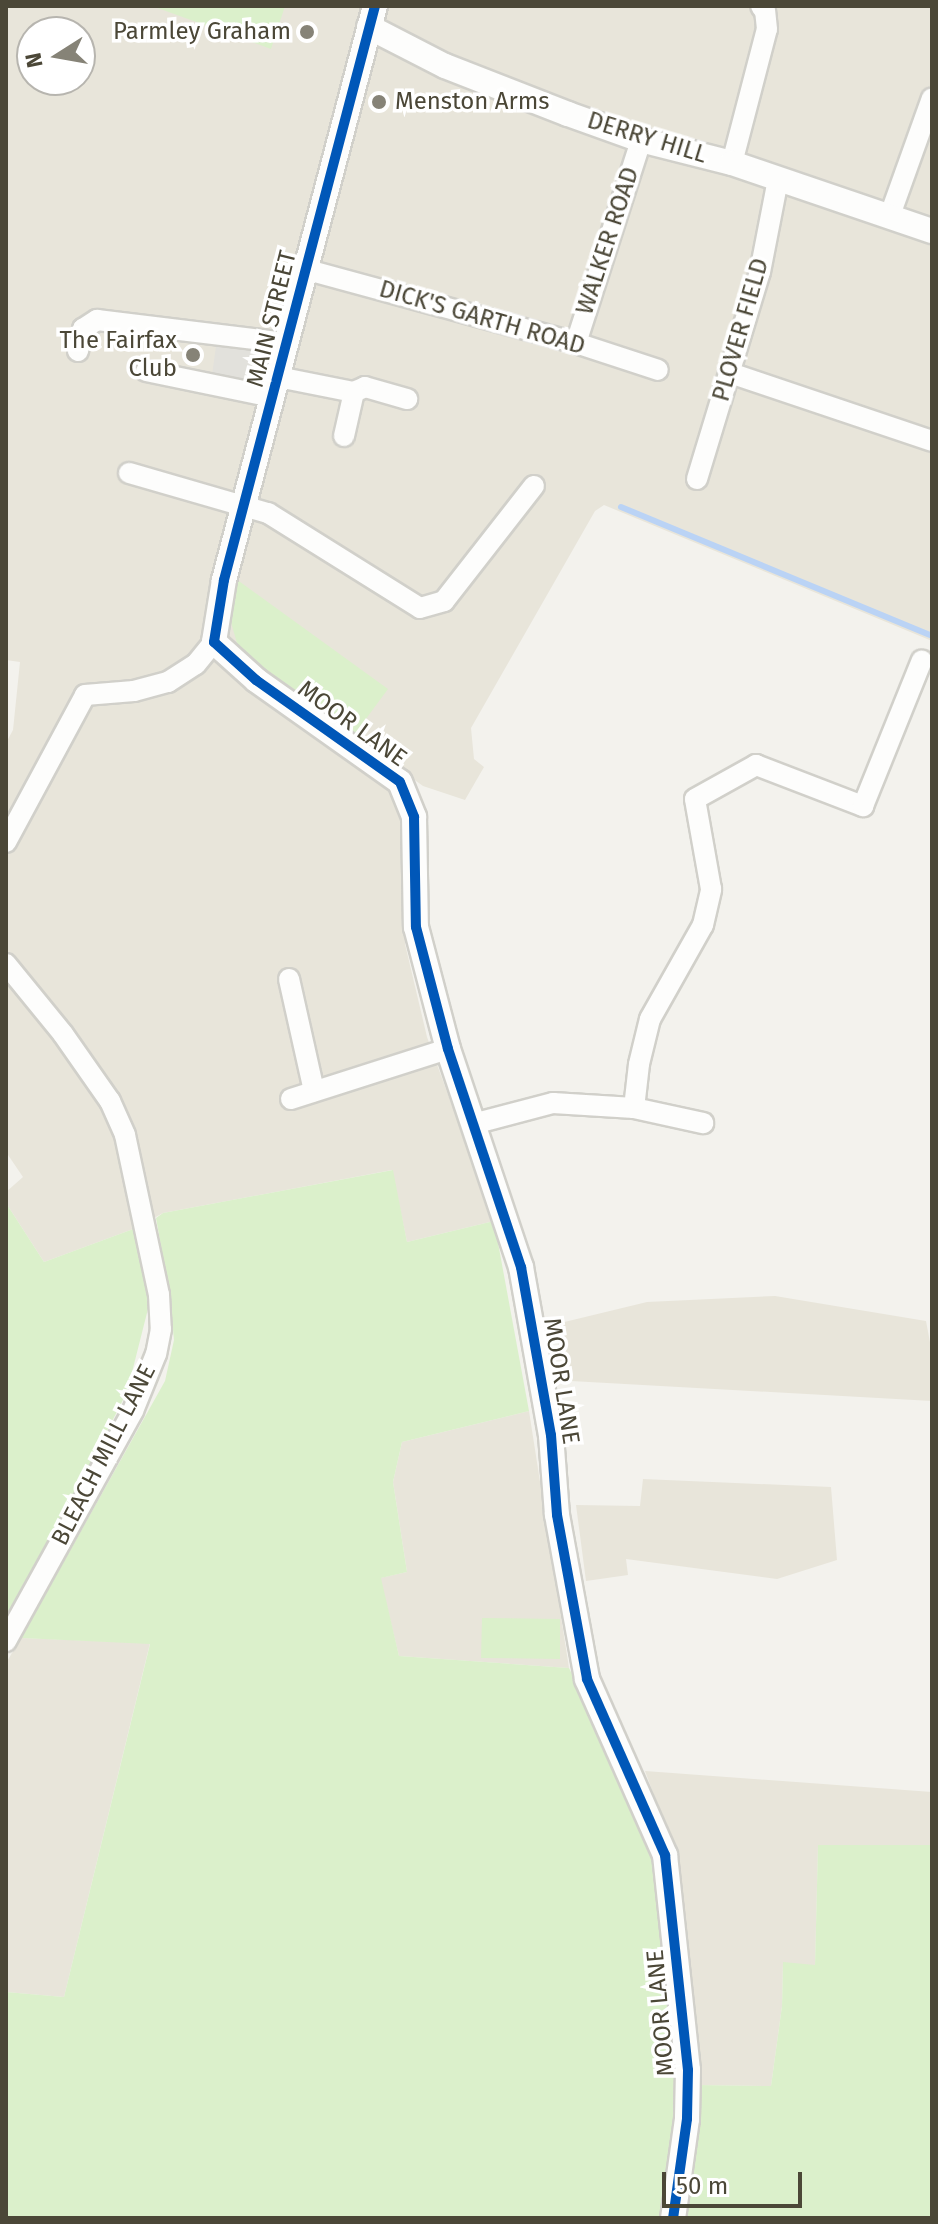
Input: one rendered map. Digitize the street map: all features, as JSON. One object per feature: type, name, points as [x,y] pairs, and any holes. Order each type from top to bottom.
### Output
[{"type":"street","points":[[732,163],[767,29],[765,11],[761,6]]},
{"type":"street","name":"DERRY HILL","points":[[372,16],[445,66],[641,140],[732,163],[932,231]]},
{"type":"street","name":"MAIN STREET","points":[[214,642],[224,580],[372,16]]},
{"type":"street","points":[[889,218],[932,98]]},
{"type":"street","name":"WALKER ROAD","points":[[576,343],[641,140]]},
{"type":"street","name":"PLOVER FIELD","points":[[697,479],[760,272],[778,179]]},
{"type":"street","name":"DICK'S GARTH ROAD","points":[[304,269],[576,343],[658,370]]},
{"type":"street","points":[[78,351],[83,329],[97,320],[286,343]]},
{"type":"street","points":[[146,371],[276,387],[354,392],[365,387],[407,399]]},
{"type":"street","points":[[730,373],[932,441]]},
{"type":"street","points":[[344,436],[354,392]]},
{"type":"street","points":[[129,473],[268,513],[420,608],[444,601],[534,486]]},
{"type":"street","points":[[6,842],[85,695],[134,691],[168,682],[196,664],[214,642]]},
{"type":"street","name":"MOOR LANE","points":[[214,642],[244,671],[400,782],[414,817],[416,927],[448,1049],[521,1267],[551,1435],[557,1515],[587,1679],[665,1855],[688,2070],[687,2119],[673,2218]]},
{"type":"street","points":[[634,1108],[639,1064],[650,1019],[703,925],[711,889],[695,799],[756,765],[863,806],[922,660]]},
{"type":"street","name":"BLEACH MILL LANE","points":[[6,964],[95,1079],[110,1101],[125,1135],[159,1295],[161,1329],[148,1378],[133,1411],[6,1641]]},
{"type":"street","points":[[289,979],[314,1091]]},
{"type":"street","points":[[291,1099],[448,1049]]},
{"type":"street","points":[[473,1124],[553,1103],[634,1108],[703,1123]]},
{"type":"shaded area","points":[[6,6],[932,6],[932,641],[604,505],[595,511],[471,728],[474,759],[484,767],[465,800],[423,786],[354,736],[403,814],[405,944],[427,1037],[494,1221],[407,1242],[392,1170],[163,1213],[136,1228],[44,1262],[6,1203],[6,1192],[23,1177],[6,1152],[6,743],[13,730],[20,662],[6,660]]},
{"type":"shaded area","points":[[217,339],[240,343],[260,354],[255,381],[212,375]]},
{"type":"shaded area","points":[[775,1296],[926,1321],[932,1353],[932,1401],[571,1381],[552,1325],[647,1302]]},
{"type":"shaded area","points":[[529,1411],[569,1668],[399,1656],[380,1578],[407,1572],[393,1482],[402,1442]]},
{"type":"shaded area","points":[[643,1479],[831,1487],[837,1560],[777,1579],[626,1559],[628,1575],[586,1581],[576,1505],[640,1506]]},
{"type":"shaded area","points":[[21,1638],[150,1643],[64,1997],[6,1992],[6,1663]]},
{"type":"shaded area","points":[[645,1771],[932,1792],[932,1845],[818,1846],[815,1966],[783,1963],[782,2006],[771,2086],[697,2085],[690,1960],[676,1854]]},
{"type":"green space","points":[[152,6],[285,6],[271,49]]},
{"type":"green space","points":[[236,579],[388,689],[354,735],[250,662],[239,650],[230,619]]},
{"type":"green space","points":[[393,1170],[407,1242],[494,1221],[529,1411],[402,1442],[393,1482],[407,1572],[381,1578],[399,1656],[569,1668],[665,1866],[678,2083],[661,2218],[6,2218],[6,1992],[64,1997],[150,1644],[21,1638],[165,1381],[174,1340],[156,1218],[163,1213]]},
{"type":"green space","points":[[6,1203],[44,1262],[136,1228],[150,1301],[127,1392],[6,1628]]},
{"type":"green space","points":[[482,1618],[560,1619],[560,1659],[481,1658]]},
{"type":"green space","points":[[818,1845],[932,1845],[932,2218],[685,2218],[697,2085],[771,2086],[782,2006],[783,1962],[815,1965]]},
{"type":"waterway","points":[[621,507],[932,636]]},
{"type":"cycle path","points":[[375,6],[224,580],[214,642],[256,680],[400,782],[414,817],[416,927],[448,1049],[521,1267],[551,1435],[557,1515],[587,1679],[665,1855],[688,2070],[687,2119],[673,2218]]},
{"type":"place","name":"Parmley Graham","points":[[307,32]]},
{"type":"place","name":"Menston Arms","points":[[379,102]]},
{"type":"place","name":"The Fairfax Club","points":[[193,355]]}]
